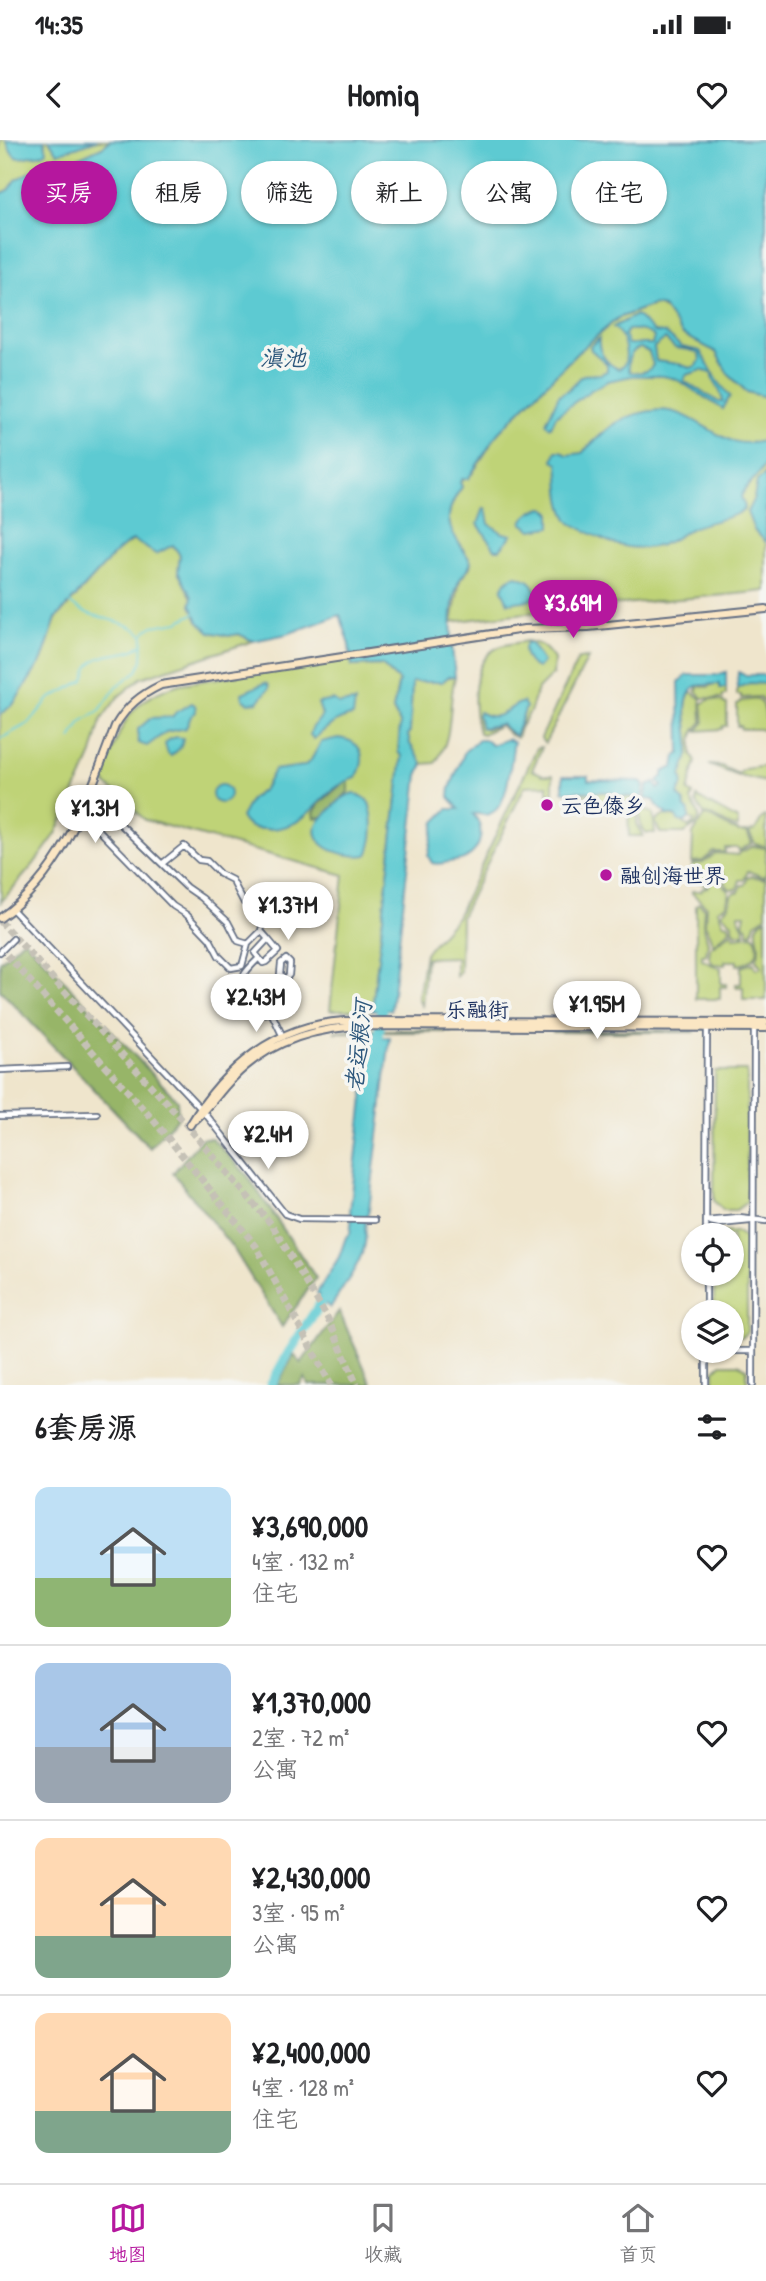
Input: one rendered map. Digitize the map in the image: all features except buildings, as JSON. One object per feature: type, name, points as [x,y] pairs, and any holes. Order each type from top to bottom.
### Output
[{"type":"street","points":[[0,918],[28,894],[56,859],[76,827],[93,790],[115,726],[122,715],[134,701],[161,685],[524,629],[619,624],[766,609]]},
{"type":"street","points":[[163,863],[184,846],[199,860],[210,863],[232,880],[244,903],[262,918],[264,924],[248,944],[242,966],[232,968],[219,956],[210,939],[187,915],[173,906],[95,826],[95,816],[103,812],[111,815],[186,887],[228,922],[238,941],[248,944]]},
{"type":"street","points":[[12,909],[202,1110],[285,1214],[299,1219],[375,1220]]},
{"type":"street","points":[[261,931],[268,939],[278,951],[263,963],[256,951],[268,939]]},
{"type":"street","points":[[0,952],[13,939]]},
{"type":"street","points":[[259,958],[242,976],[240,986],[245,1008],[254,1016],[271,1012],[282,1003],[285,979]]},
{"type":"street","points":[[271,1012],[283,1038]]},
{"type":"street","name":"乐融街","points":[[202,1110],[239,1072],[283,1038],[324,1029],[366,1024],[766,1025]]},
{"type":"street","points":[[707,1025],[706,1221],[720,1224],[766,1221]]},
{"type":"street","points":[[753,1385],[754,1025]]},
{"type":"street","points":[[0,1070],[67,1067]]},
{"type":"street","points":[[0,1116],[97,1114]]},
{"type":"street","points":[[744,1350],[753,1350]]},
{"type":"street","points":[[706,1363],[706,1385]]},
{"type":"green space","points":[[0,140],[111,140],[72,161],[21,161],[21,179],[0,194]]},
{"type":"green space","points":[[657,304],[716,352],[728,374],[747,392],[766,397],[766,591],[569,608],[452,622],[460,580],[471,562],[450,526],[450,509],[462,487],[460,482],[472,474],[498,433],[579,351],[618,318]]},
{"type":"green space","points":[[134,540],[173,545],[180,555],[178,572],[192,598],[191,605],[198,621],[228,636],[239,634],[253,641],[141,678],[118,697],[101,720],[92,754],[56,834],[1,902],[0,715],[14,703],[42,660],[56,619],[119,549]]},
{"type":"green space","points":[[527,641],[543,647],[554,659],[553,674],[538,689],[517,738],[510,735],[500,725],[483,734],[479,733],[475,698],[478,673],[483,662],[499,647]],"holes":[[[526,707],[520,725],[511,735],[501,724],[485,729],[484,715],[499,716],[506,714],[511,708]]]},
{"type":"green space","points":[[350,658],[353,666],[382,665],[399,681],[393,710],[400,723],[402,756],[372,1010],[330,1010],[344,875],[145,820],[106,784],[103,777],[128,718],[147,699],[161,691],[180,684]]},
{"type":"green space","points":[[588,658],[545,743],[543,742],[541,738],[578,659]]},
{"type":"green space","points":[[448,677],[455,677],[445,743],[435,763],[423,764],[409,744],[412,682],[442,682]]},
{"type":"green space","points":[[750,682],[766,684],[766,704],[760,697],[741,698],[741,695],[737,695],[737,688]]},
{"type":"green space","points":[[714,684],[726,688],[723,698],[702,698],[696,691],[698,689],[695,686],[708,687]]},
{"type":"green space","points":[[690,691],[701,699],[702,722],[695,730],[692,740],[692,754],[696,761],[688,791],[693,794],[691,800],[699,816],[695,826],[694,821],[688,817],[685,803],[678,795],[688,746],[686,708]]},
{"type":"green space","points":[[711,699],[727,704],[727,726],[722,729],[697,731],[704,723],[702,703]]},
{"type":"green space","points":[[757,699],[764,708],[766,731],[741,729],[737,726],[737,704]]},
{"type":"green space","points":[[542,747],[532,770],[543,775],[553,775],[553,793],[548,793],[548,785],[525,786],[461,917],[460,972],[456,976],[456,957],[426,958],[422,1007],[418,998],[425,953],[457,917],[537,748]]},
{"type":"green space","points":[[709,765],[721,766],[738,774],[745,769],[766,766],[766,782],[739,776]]},
{"type":"green space","points":[[345,781],[349,782],[349,791],[323,817],[315,818],[314,813],[319,804]]},
{"type":"green space","points":[[571,792],[611,792],[635,798],[635,804],[589,803],[589,795],[571,795]]},
{"type":"green space","points":[[697,797],[738,820],[738,827],[704,814],[696,802]]},
{"type":"green space","points":[[628,806],[637,812],[637,826],[643,836],[629,836]]},
{"type":"green space","points":[[639,811],[653,813],[655,833],[647,833],[641,828]]},
{"type":"green space","points":[[665,815],[676,817],[693,827],[684,833],[660,833],[655,821]]},
{"type":"green space","points":[[704,816],[738,832],[747,832],[752,843],[739,851],[738,848],[725,848],[725,852],[713,852],[703,861],[692,862],[693,834]]},
{"type":"green space","points":[[766,816],[766,847],[755,844],[749,832],[755,830]]},
{"type":"green space","points":[[753,846],[766,848],[766,874],[763,877],[748,871],[744,880],[740,880],[737,889],[730,889],[726,885],[725,875],[721,872],[716,874],[716,878],[711,878],[706,886],[692,881],[692,864],[703,863],[716,853],[738,855]]},
{"type":"green space","points":[[748,877],[764,879],[766,877],[766,916],[755,923],[752,933],[748,933],[748,928],[743,924],[745,914],[739,914],[745,933],[736,933],[732,929],[732,923],[721,913],[729,905],[731,895],[739,892],[741,885],[745,885]]},
{"type":"green space","points":[[712,880],[723,881],[729,891],[727,904],[718,910],[723,923],[729,924],[730,930],[713,944],[705,924],[706,906],[692,893],[701,891]]},
{"type":"green space","points":[[699,903],[704,908],[703,924],[708,943],[706,955],[702,955],[702,960],[721,968],[721,984],[726,984],[726,987],[720,987],[720,999],[696,999],[696,905]]},
{"type":"green space","points":[[766,919],[766,1000],[743,1000],[743,987],[736,987],[736,984],[741,984],[741,967],[753,963],[757,969],[762,967],[756,961],[759,947],[757,926]]},
{"type":"green space","points":[[732,932],[734,937],[754,935],[758,947],[756,956],[743,964],[725,961],[725,965],[713,964],[709,957],[710,948]]},
{"type":"green space","points":[[24,939],[177,1100],[178,1117],[150,1148],[0,990],[0,962]]},
{"type":"green space","points":[[511,1030],[512,1032],[334,1032]]},
{"type":"green space","points":[[693,1031],[694,1032],[553,1032]]},
{"type":"green space","points":[[715,1071],[747,1071],[747,1202],[736,1210],[723,1210],[714,1201]]},
{"type":"green space","points":[[202,1138],[212,1138],[247,1175],[316,1278],[282,1327],[233,1248],[173,1173]]},
{"type":"green space","points":[[744,1237],[747,1239],[747,1332],[744,1335],[744,1300],[714,1300],[714,1286],[744,1286]]},
{"type":"green space","points":[[339,1311],[372,1385],[308,1385],[305,1378],[300,1385],[277,1385],[294,1355],[301,1363]]},
{"type":"green space","points":[[721,1364],[739,1364],[747,1370],[747,1385],[714,1385],[714,1371]]},
{"type":"water","points":[[6,140],[44,140],[47,151],[17,157]]},
{"type":"water","points":[[49,140],[97,140],[58,153]]},
{"type":"water","name":"滇池","points":[[111,140],[766,140],[766,397],[747,392],[728,374],[716,352],[682,334],[663,307],[653,305],[618,318],[579,351],[498,433],[468,479],[462,479],[460,482],[462,487],[450,509],[450,525],[471,562],[459,581],[453,604],[451,629],[455,677],[448,677],[442,682],[412,682],[408,735],[410,744],[423,764],[418,775],[391,1010],[372,1010],[402,756],[398,752],[400,723],[393,710],[399,681],[382,665],[352,666],[348,639],[340,615],[287,634],[253,641],[239,634],[228,636],[210,632],[198,621],[191,605],[192,597],[178,572],[180,555],[173,545],[156,554],[133,540],[119,549],[56,618],[42,660],[14,703],[0,715],[0,194],[9,190],[21,177],[21,224],[117,224],[117,161],[72,161]]},
{"type":"water","points":[[636,315],[654,332],[665,333],[682,347],[700,351],[730,396],[723,409],[676,379],[663,376],[632,376],[608,381],[591,390],[556,416],[551,427],[548,426],[546,423],[559,395],[583,375],[607,371],[607,364],[590,346],[599,338],[601,352],[607,361],[619,369],[624,365],[624,344],[613,327]],"holes":[[[628,330],[635,330],[654,337],[652,344],[628,344],[624,335]],[[665,339],[675,348],[699,354],[700,360],[696,366],[690,368],[656,361],[654,347]],[[640,348],[649,352],[653,365],[649,370],[630,372],[628,361]],[[702,370],[711,373],[723,402],[684,381],[686,375]]]},
{"type":"water","points":[[660,410],[688,417],[736,442],[766,440],[765,464],[743,492],[743,511],[692,528],[668,542],[643,548],[630,548],[606,541],[571,523],[562,502],[558,463],[553,460],[556,451],[567,455],[582,453],[625,418]]},
{"type":"water","points":[[766,474],[766,542],[754,530],[747,512],[754,498],[757,481]]},
{"type":"water","points":[[484,508],[489,524],[512,535],[500,549],[495,549],[478,524]]},
{"type":"water","points":[[545,508],[551,512],[551,527],[532,530],[522,523],[531,512]]},
{"type":"water","points":[[517,576],[530,581],[537,593],[531,600],[508,603],[502,590],[504,584]]},
{"type":"water","points":[[527,642],[543,662],[538,668],[526,657],[524,647]]},
{"type":"water","points":[[726,672],[726,688],[720,688],[720,684],[696,686],[687,701],[689,747],[681,775],[683,786],[678,795],[689,811],[689,818],[685,822],[679,821],[675,816],[665,815],[654,800],[646,799],[647,786],[655,783],[658,789],[662,786],[657,782],[663,772],[674,767],[676,756],[680,753],[679,682],[687,675],[717,675]]},
{"type":"water","points":[[738,672],[744,675],[766,675],[766,684],[750,683],[737,688]]},
{"type":"water","points":[[265,683],[269,688],[258,702],[249,703],[243,699],[242,693]]},
{"type":"water","points":[[333,700],[339,704],[355,702],[353,716],[337,721],[314,739],[310,735],[313,726],[322,715],[318,703]]},
{"type":"water","points":[[523,702],[526,707],[515,736],[501,724],[481,728],[479,712],[498,716]]},
{"type":"water","points":[[192,703],[196,712],[191,716],[186,728],[166,732],[147,746],[138,743],[138,729],[151,718],[172,717]]},
{"type":"water","points":[[176,737],[183,738],[183,741],[171,756],[165,744]]},
{"type":"water","points":[[338,738],[353,743],[361,752],[361,764],[356,778],[331,791],[293,824],[263,829],[253,828],[245,823],[241,817],[251,799],[264,789],[274,770],[304,766],[311,760],[321,742]]},
{"type":"water","points":[[507,739],[514,742],[505,793],[496,810],[487,815],[473,814],[481,831],[476,849],[462,860],[432,863],[428,856],[435,822],[448,809],[459,809],[449,797],[465,751],[479,740],[485,740],[492,745]]},
{"type":"water","points":[[563,776],[588,776],[588,780],[640,781],[644,786],[642,798],[611,792],[563,791]]},
{"type":"water","points":[[217,785],[225,785],[230,794],[228,801],[217,803],[212,798],[212,790]]},
{"type":"water","points":[[354,793],[368,800],[372,814],[372,835],[367,855],[333,851],[320,841],[317,834],[317,825],[321,818],[347,795]]},
{"type":"water","points":[[390,1037],[364,1248],[330,1308],[317,1293],[350,1234],[350,1211],[370,1038]]},
{"type":"waterway","points":[[69,603],[87,613],[132,627],[143,635]]},
{"type":"waterway","points":[[71,739],[81,722],[100,710],[117,686],[137,671],[142,660],[143,635],[147,630],[153,626],[178,622],[195,613]]},
{"type":"waterway","points":[[0,739],[29,723],[49,699],[84,680],[88,668],[95,660],[129,652],[141,645]]},
{"type":"waterway","name":"老运粮河","points":[[377,1049],[383,997]]},
{"type":"waterway","name":"老运粮河","points":[[271,1385],[329,1290]]},
{"type":"tunnel","points":[[0,921],[184,1122],[272,1225],[327,1317],[357,1385]]},
{"type":"tunnel","points":[[0,947],[154,1121],[256,1246],[331,1385]]},
{"type":"place","name":"云色傣乡","points":[[547,805]]},
{"type":"place","name":"融创海世界","points":[[606,875]]}]
